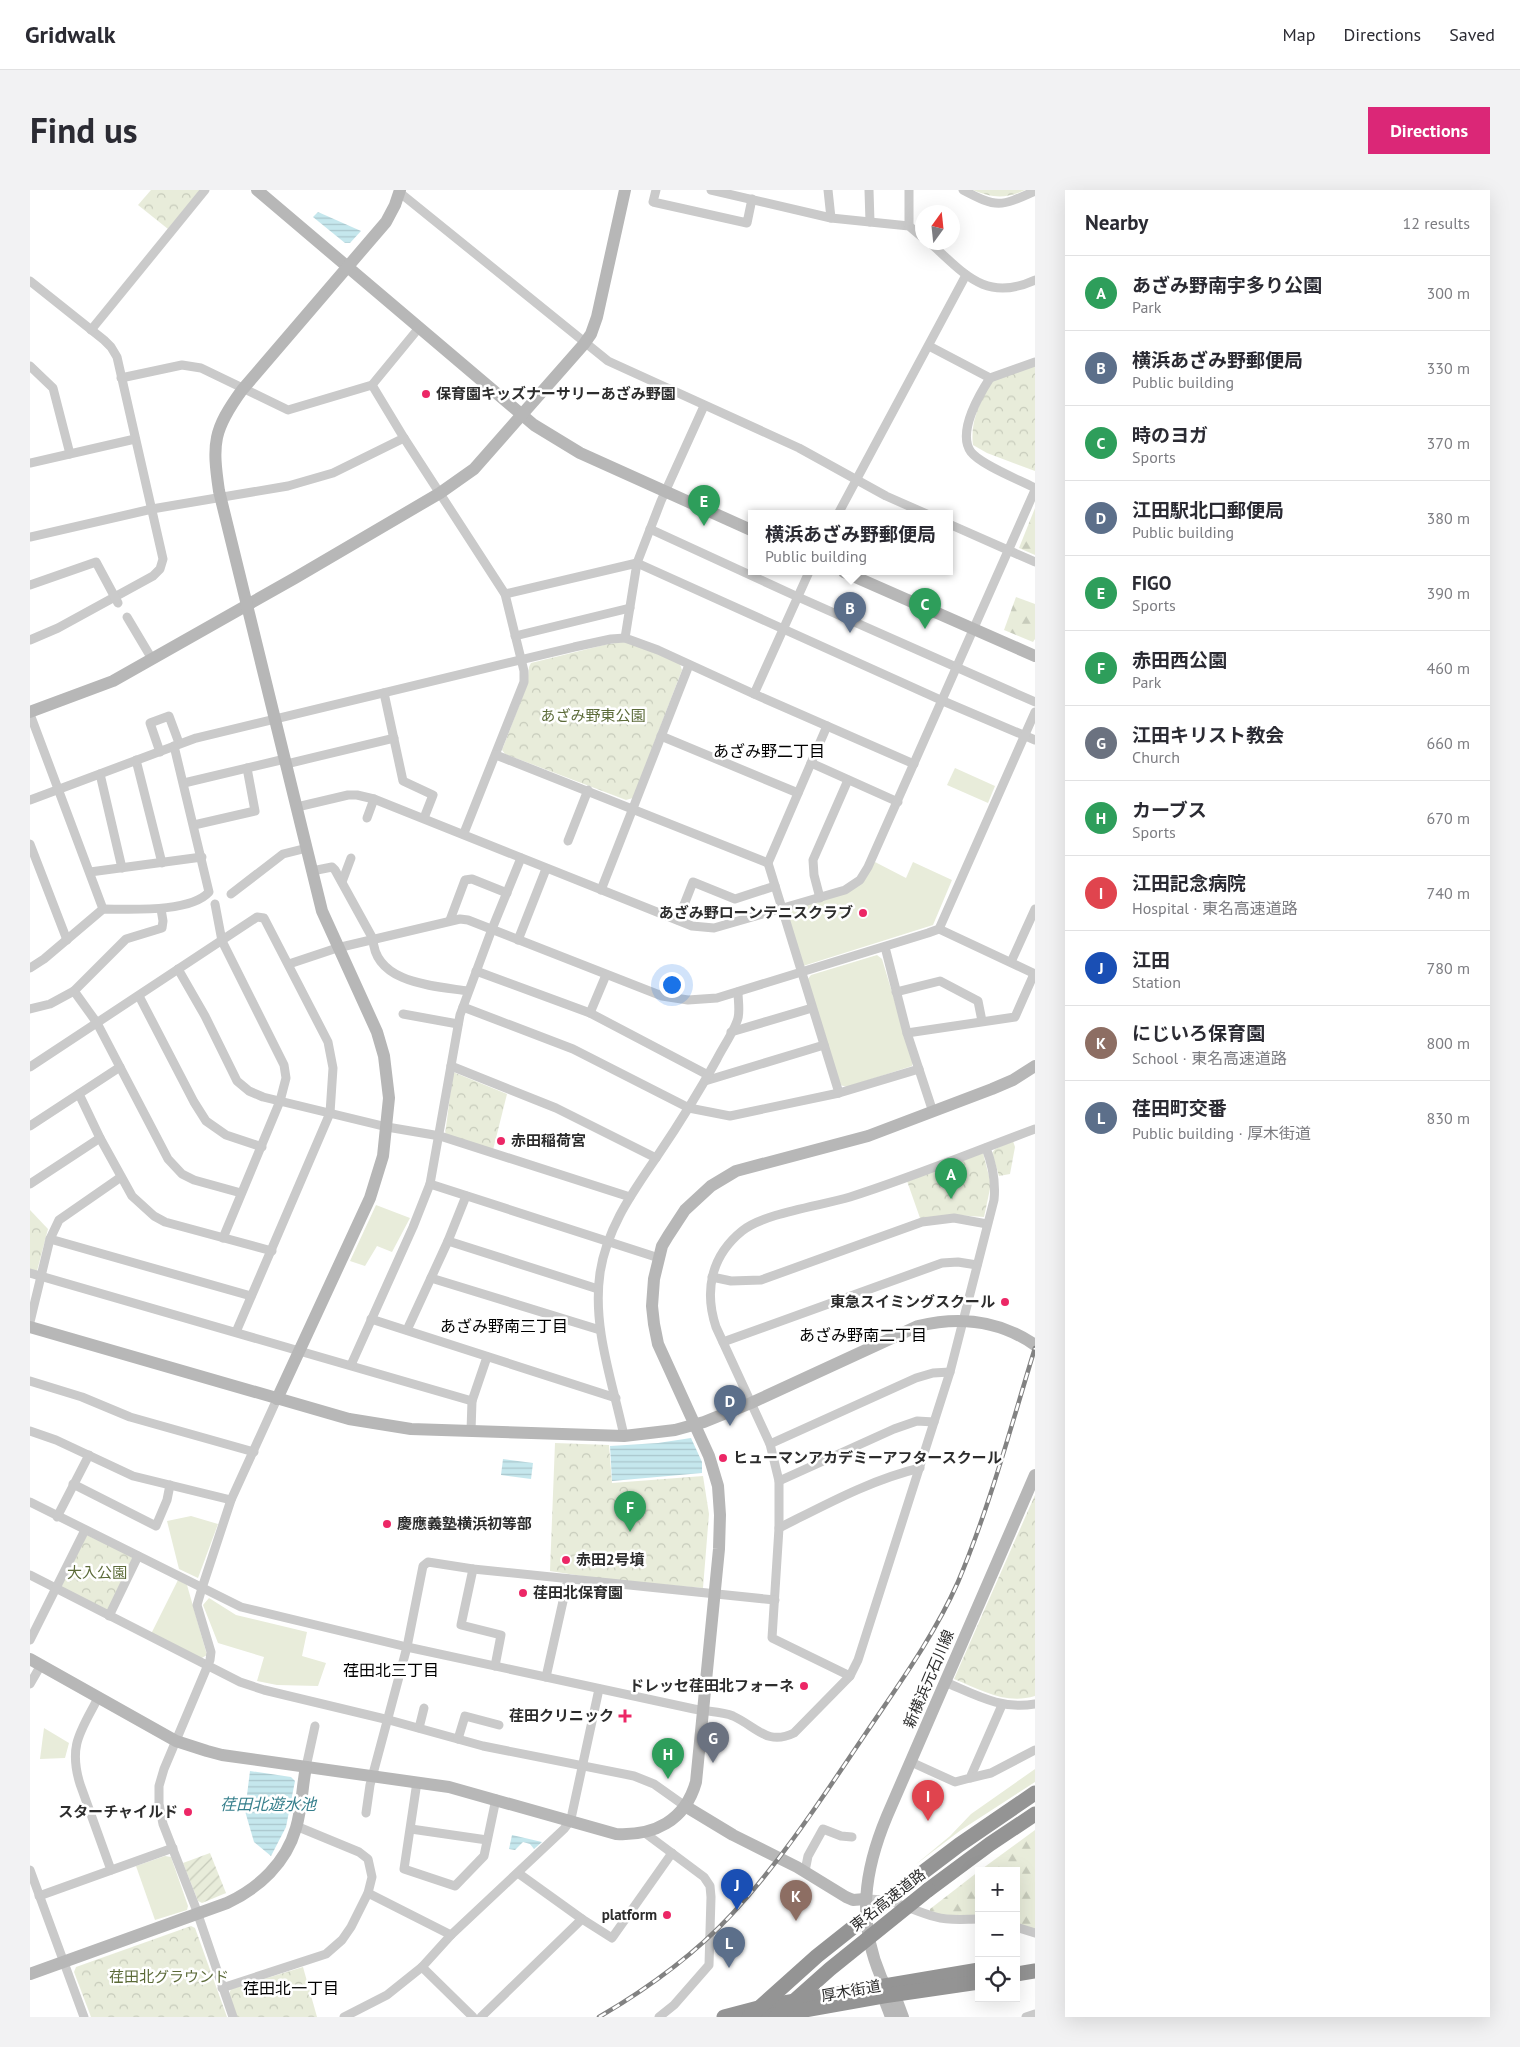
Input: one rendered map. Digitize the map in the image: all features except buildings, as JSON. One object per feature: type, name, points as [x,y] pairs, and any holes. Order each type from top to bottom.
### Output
[{"type":"highway","name":"東名高速道路","points":[[749,2017],[817,1956],[914,1879],[959,1845],[1035,1793]]},
{"type":"highway","name":"東名高速道路","points":[[776,2017],[928,1890],[990,1844],[1035,1814]]},
{"type":"highway","points":[[1020,1963],[1035,1960]]},
{"type":"highway","points":[[1020,1973],[1035,1970]]},
{"type":"highway","name":"厚木街道","points":[[766,2017],[887,1992],[975,1971]]},
{"type":"highway","name":"厚木街道","points":[[724,2017],[766,2006],[975,1982]]},
{"type":"street","points":[[91,330],[205,190]]},
{"type":"street","points":[[257,190],[522,416],[580,453],[748,529]]},
{"type":"street","points":[[103,909],[30,713],[113,681],[440,493],[474,469],[584,344],[595,327],[625,190]]},
{"type":"street","points":[[656,190],[653,202],[746,223],[752,200]]},
{"type":"street","points":[[711,190],[831,218],[909,226],[915,231]]},
{"type":"street","points":[[828,190],[831,218]]},
{"type":"street","points":[[869,190],[870,222]]},
{"type":"street","points":[[909,190],[909,226]]},
{"type":"street","points":[[963,190],[984,201],[1001,204],[1011,202],[1035,191]]},
{"type":"street","points":[[233,2017],[164,1824],[159,1804],[159,1786],[164,1769],[208,1667],[211,1652],[197,1605],[231,1500],[370,1198],[383,1156],[389,1098],[384,1056],[370,1014],[337,948],[322,912],[220,498],[214,458],[216,436],[226,412],[242,390],[386,222],[395,205],[399,191],[608,362],[799,448],[886,496],[918,510]]},
{"type":"street","points":[[938,250],[966,275],[979,283],[1001,289],[1022,286],[1035,280]]},
{"type":"street","points":[[840,510],[966,275]]},
{"type":"street","points":[[30,281],[111,347],[117,357],[164,559],[160,569],[153,576],[117,600],[30,640]]},
{"type":"street","points":[[121,378],[182,365],[201,368],[242,390],[288,410],[372,385],[418,329]]},
{"type":"street","points":[[929,346],[990,378]]},
{"type":"street","points":[[297,807],[348,795],[374,799],[464,833],[521,858],[692,926],[714,928],[782,910],[846,890],[860,880],[868,867],[958,668],[1035,489],[979,459],[971,452],[966,440],[974,409],[990,378],[1035,362]]},
{"type":"street","points":[[30,366],[53,388],[70,454]]},
{"type":"street","points":[[372,385],[505,594],[524,671],[524,682],[464,833]]},
{"type":"street","points":[[625,638],[637,563],[665,492],[704,406]]},
{"type":"street","points":[[30,537],[152,509],[288,486],[333,473],[404,438]]},
{"type":"street","points":[[30,463],[135,439]]},
{"type":"street","points":[[953,526],[1035,562]]},
{"type":"street","points":[[650,529],[748,574]]},
{"type":"street","points":[[30,584],[96,562],[117,600]]},
{"type":"street","points":[[505,594],[637,563],[1035,740]]},
{"type":"street","points":[[750,575],[1035,702]]},
{"type":"street","points":[[754,694],[808,575]]},
{"type":"street","points":[[851,575],[1035,656]]},
{"type":"street","points":[[515,636],[630,608]]},
{"type":"street","points":[[127,617],[152,658]]},
{"type":"street","points":[[30,800],[209,734],[275,720],[611,638],[625,638],[658,650],[914,764]]},
{"type":"street","points":[[601,890],[689,665]]},
{"type":"street","points":[[384,693],[403,781],[433,794],[424,818]]},
{"type":"street","points":[[939,929],[1035,712]]},
{"type":"street","points":[[30,968],[103,909],[161,909],[202,899],[209,892],[169,716],[150,723],[160,752]]},
{"type":"street","points":[[827,726],[768,863],[839,1093]]},
{"type":"street","points":[[661,736],[798,793]]},
{"type":"street","points":[[184,783],[394,738]]},
{"type":"street","points":[[496,755],[768,863]]},
{"type":"street","points":[[136,760],[162,863]]},
{"type":"street","points":[[811,763],[898,802]]},
{"type":"street","points":[[194,825],[255,811],[247,768]]},
{"type":"street","points":[[100,774],[122,868]]},
{"type":"street","points":[[820,898],[814,875],[813,860],[848,780]]},
{"type":"street","points":[[568,841],[588,790]]},
{"type":"street","points":[[366,818],[374,799]]},
{"type":"street","points":[[30,844],[67,940]]},
{"type":"street","points":[[231,894],[283,854],[307,848]]},
{"type":"street","points":[[90,872],[202,857]]},
{"type":"street","points":[[342,882],[351,858]]},
{"type":"street","points":[[350,1365],[430,1184],[440,1136],[458,1024],[468,991],[521,858]]},
{"type":"street","points":[[312,871],[332,867],[373,939],[373,946],[378,958],[392,972],[407,981],[468,991]]},
{"type":"street","points":[[518,940],[546,868]]},
{"type":"street","points":[[450,920],[465,880],[472,879],[507,892]]},
{"type":"street","points":[[678,920],[693,882],[735,899],[776,886]]},
{"type":"street","points":[[215,904],[222,941],[284,1065],[286,1078],[280,1101],[262,1147],[222,1238]]},
{"type":"street","points":[[30,1009],[50,1004],[74,991],[126,939],[162,928],[161,909]]},
{"type":"street","points":[[1011,962],[1035,909]]},
{"type":"street","points":[[30,1067],[257,917],[264,918],[328,1042],[333,1076],[330,1113],[236,1332]]},
{"type":"street","points":[[289,964],[337,948],[450,920],[465,919],[653,993],[673,998],[705,1000],[738,992],[939,929],[1035,974],[1015,1017],[907,1033]]},
{"type":"street","points":[[885,947],[907,1033],[933,1112]]},
{"type":"street","points":[[178,969],[205,1016],[237,1081],[249,1091],[263,1097],[387,1127],[440,1136],[630,1197]]},
{"type":"street","points":[[476,971],[590,1013],[707,1078],[824,1045]]},
{"type":"street","points":[[590,1013],[606,975]]},
{"type":"street","points":[[896,992],[940,981],[978,1000],[982,1022]]},
{"type":"street","points":[[74,991],[98,1023],[168,1159],[182,1174],[194,1180],[241,1193]]},
{"type":"street","points":[[624,1436],[600,1330],[598,1288],[602,1262],[608,1240],[630,1197],[689,1108],[738,1019],[738,992]]},
{"type":"street","points":[[139,996],[194,1102],[206,1121],[226,1135],[262,1147]]},
{"type":"street","points":[[463,1007],[573,1049],[689,1108],[734,1117],[839,1093],[919,1069]]},
{"type":"street","points":[[731,1032],[812,1008]]},
{"type":"street","points":[[403,1014],[458,1024]]},
{"type":"street","points":[[451,1066],[556,1108],[656,1158]]},
{"type":"street","points":[[30,1684],[35,1662],[176,1741],[222,1755],[449,1787],[616,1834],[645,1833],[672,1820],[685,1806],[696,1782],[720,1515],[718,1486],[708,1456],[658,1344],[654,1324],[652,1289],[662,1246],[685,1210],[710,1186],[736,1171],[868,1136],[1013,1080],[1035,1066]]},
{"type":"street","points":[[30,1126],[120,1067]]},
{"type":"street","points":[[79,1094],[100,1138],[132,1196],[154,1216],[165,1222],[272,1251]]},
{"type":"street","points":[[850,1676],[772,1638],[779,1528],[779,1481],[770,1444],[711,1312],[709,1294],[712,1277],[727,1246],[743,1230],[760,1220],[836,1201],[881,1187],[1035,1129]]},
{"type":"street","points":[[30,1184],[100,1138]]},
{"type":"street","points":[[30,1502],[242,1607],[407,1647],[733,1716],[773,1738],[782,1738],[794,1733],[850,1676],[858,1660],[950,1372],[994,1200],[996,1183],[986,1148]]},
{"type":"street","points":[[30,1322],[50,1239],[59,1220],[121,1177]]},
{"type":"street","points":[[430,1184],[659,1258]]},
{"type":"street","points":[[407,1330],[448,1241],[466,1196]]},
{"type":"street","points":[[712,1277],[731,1280],[761,1280],[922,1222],[954,1218],[987,1224]]},
{"type":"street","points":[[50,1239],[252,1296]]},
{"type":"street","points":[[448,1241],[598,1288]]},
{"type":"street","points":[[723,1342],[942,1263],[958,1262],[977,1265]]},
{"type":"street","points":[[30,1273],[472,1401]]},
{"type":"street","points":[[431,1278],[600,1330]]},
{"type":"street","points":[[371,1319],[616,1398]]},
{"type":"street","points":[[30,1327],[277,1398],[376,1424],[402,1428],[624,1436],[654,1434],[694,1426],[751,1403],[918,1326],[940,1321],[963,1320],[1001,1327],[1035,1345]]},
{"type":"street","points":[[471,1431],[472,1401],[487,1356]]},
{"type":"street","points":[[770,1444],[916,1378],[933,1373],[950,1372]]},
{"type":"street","points":[[30,1381],[82,1397],[130,1417],[254,1452]]},
{"type":"street","points":[[779,1481],[894,1429],[918,1421],[934,1422]]},
{"type":"street","points":[[30,1431],[56,1440],[133,1476],[231,1500]]},
{"type":"street","points":[[57,1517],[89,1455]]},
{"type":"street","points":[[779,1528],[867,1485],[892,1475],[920,1468]]},
{"type":"street","name":"新横浜元石川線","points":[[887,1992],[870,1948],[866,1919],[865,1899],[876,1844],[1034,1479]]},
{"type":"street","points":[[73,1484],[156,1526],[167,1500],[170,1485]]},
{"type":"street","points":[[30,1640],[85,1530]]},
{"type":"street","points":[[109,1616],[138,1556]]},
{"type":"street","points":[[366,1813],[407,1647],[423,1566],[428,1562],[473,1569],[775,1600]]},
{"type":"street","points":[[473,1569],[461,1625],[501,1635],[494,1666]]},
{"type":"street","points":[[30,1575],[240,1682],[264,1690],[389,1720],[483,1746],[634,1776],[654,1784],[685,1806],[733,1835],[805,1871],[853,1900],[877,1899],[901,1903],[937,1918],[975,1919]]},
{"type":"street","points":[[546,1677],[568,1579]]},
{"type":"street","points":[[945,1682],[1002,1705],[1021,1706],[1035,1704]]},
{"type":"street","points":[[344,2017],[387,1995],[422,1968],[451,1935],[518,1873],[570,1821],[599,1689]]},
{"type":"street","points":[[98,1698],[78,1738],[74,1757],[80,1784],[111,1870]]},
{"type":"street","points":[[970,1778],[1002,1705]]},
{"type":"street","points":[[419,1728],[424,1708]]},
{"type":"street","points":[[458,1739],[465,1716],[499,1725]]},
{"type":"street","points":[[30,1974],[238,1898],[260,1883],[281,1858],[296,1826],[315,1726]]},
{"type":"street","points":[[911,1762],[955,1782],[991,1773],[1035,1750]]},
{"type":"street","points":[[418,1782],[404,1869],[455,1886],[484,1856],[496,1799]]},
{"type":"street","points":[[222,1988],[326,1954],[342,1940],[351,1927],[368,1893],[372,1877],[368,1860],[359,1852],[296,1826]]},
{"type":"street","points":[[411,1829],[487,1840]]},
{"type":"street","points":[[805,1871],[808,1856],[823,1829],[842,1836],[852,1837]]},
{"type":"street","points":[[645,1833],[696,1870],[710,1886],[712,1912],[709,1965],[674,2004],[659,2017]]},
{"type":"street","points":[[39,1896],[173,1848]]},
{"type":"street","points":[[518,1873],[612,1938],[672,1853]]},
{"type":"street","points":[[30,1870],[84,2017]]},
{"type":"street","points":[[368,1893],[451,1935]]},
{"type":"street","points":[[481,2017],[582,1919]]},
{"type":"street","points":[[1020,1928],[1035,1933]]},
{"type":"street","points":[[422,1968],[473,2017]]},
{"type":"street","points":[[887,1992],[891,2017]]},
{"type":"street","points":[[887,1992],[903,2017]]},
{"type":"street","points":[[1026,2017],[1035,2014]]},
{"type":"green space","points":[[151,190],[200,190],[168,229],[138,205]]},
{"type":"green space","points":[[973,190],[1025,190],[1012,195],[999,196],[986,195]]},
{"type":"green space","points":[[1035,365],[1035,471],[987,453],[973,445],[972,436],[974,420],[991,381]]},
{"type":"green space","points":[[1035,508],[1035,555],[1019,548]]},
{"type":"green space","points":[[1016,597],[1035,604],[1035,639],[1033,642],[1004,630]]},
{"type":"green space","name":"あざみ野東公園","points":[[622,642],[635,644],[680,664],[682,670],[633,798],[626,800],[505,754],[502,750],[527,685],[531,663]]},
{"type":"green space","points":[[955,768],[995,786],[988,803],[947,785]]},
{"type":"green space","name":"あざみ野ローンテニスクラブ","points":[[875,862],[906,878],[913,862],[952,880],[933,925],[803,966],[787,915],[789,910],[850,891]]},
{"type":"green space","name":"あざみ野ローンテニスクラブ","points":[[877,955],[882,959],[913,1062],[912,1066],[847,1087],[840,1085],[807,980],[811,975]]},
{"type":"green space","points":[[453,1072],[507,1094],[493,1150],[445,1135]]},
{"type":"green space","points":[[1013,1141],[1015,1147],[1010,1174],[999,1176],[992,1153],[995,1149]]},
{"type":"green space","points":[[983,1153],[991,1184],[984,1217],[956,1215],[920,1218],[907,1181]]},
{"type":"green space","points":[[376,1205],[410,1218],[392,1252],[377,1246],[365,1266],[350,1261]]},
{"type":"green space","points":[[30,1210],[48,1229],[37,1271],[30,1269]]},
{"type":"green space","points":[[555,1443],[609,1445],[612,1483],[703,1476],[709,1514],[703,1588],[608,1580],[550,1571]]},
{"type":"green space","points":[[1035,1495],[1035,1696],[1014,1699],[984,1692],[954,1679]]},
{"type":"green space","points":[[191,1516],[218,1524],[198,1578],[179,1569],[167,1521]]},
{"type":"green space","name":"大入公園","points":[[87,1535],[133,1557],[107,1612],[61,1587]]},
{"type":"green space","points":[[178,1580],[187,1585],[207,1655],[200,1659],[151,1634]]},
{"type":"green space","points":[[209,1598],[236,1615],[307,1632],[302,1656],[326,1663],[318,1686],[277,1685],[257,1681],[264,1657],[218,1643],[203,1605]]},
{"type":"green space","points":[[44,1728],[69,1743],[65,1758],[40,1759]]},
{"type":"green space","points":[[1035,1769],[1035,1782],[961,1830],[915,1865],[950,1836],[971,1814]]},
{"type":"green space","points":[[1035,1830],[1035,1931],[1020,1927],[1020,1867],[984,1867]]},
{"type":"green space","points":[[210,1853],[226,1893],[202,1903],[198,1901],[183,1863]]},
{"type":"green space","points":[[165,1856],[171,1857],[188,1906],[187,1910],[155,1920],[136,1866]]},
{"type":"green space","points":[[975,1874],[975,1917],[951,1917],[930,1912],[930,1909]]},
{"type":"green space","name":"荏田北グラウンド","points":[[191,1926],[195,1928],[227,2017],[91,2017],[74,1972],[76,1967]]},
{"type":"green space","points":[[303,1967],[317,2017],[237,2017],[229,1994],[231,1989]]},
{"type":"water","points":[[318,212],[361,231],[350,243],[345,243],[313,217]]},
{"type":"water","points":[[691,1438],[702,1462],[702,1473],[612,1481],[610,1446],[658,1443]]},
{"type":"water","points":[[503,1459],[533,1463],[531,1479],[501,1475]]},
{"type":"water","name":"荏田北遊水池","points":[[250,1771],[291,1777],[295,1781],[286,1827],[271,1856],[254,1842],[245,1811]]},
{"type":"water","points":[[512,1835],[542,1842],[534,1849],[530,1844],[523,1842],[515,1850],[509,1849]]},
{"type":"railway","points":[[599,2017],[635,1995],[686,1957],[717,1929],[751,1893],[835,1780],[915,1659],[949,1602],[970,1553],[1035,1348]]},
{"type":"place","name":"保育園キッズナーサリーあざみ野園","points":[[426,394]]},
{"type":"place","name":"FIGO","points":[[704,526]]},
{"type":"place","name":"時のヨガ","points":[[925,629]]},
{"type":"place","name":"横浜あざみ野郵便局","points":[[850,633]]},
{"type":"place","name":"あざみ野ローンテニスクラブ","points":[[863,913]]},
{"type":"place","name":"赤田稲荷宮","points":[[501,1141]]},
{"type":"place","name":"あざみ野南宇多り公園","points":[[951,1199]]},
{"type":"place","name":"東急スイミングスクール","points":[[1005,1302]]},
{"type":"place","name":"江田駅北口郵便局","points":[[730,1426]]},
{"type":"place","name":"ヒューマンアカデミーアフタースクール","points":[[723,1458]]},
{"type":"place","name":"慶應義塾横浜初等部","points":[[387,1524]]},
{"type":"place","name":"赤田西公園","points":[[630,1532]]},
{"type":"place","name":"赤田2号墳","points":[[566,1560]]},
{"type":"place","name":"荏田北保育園","points":[[523,1593]]},
{"type":"place","name":"ドレッセ荏田北フォーネ","points":[[804,1686]]},
{"type":"place","name":"荏田クリニック","points":[[625,1716]]},
{"type":"place","name":"江田キリスト教会","points":[[713,1763]]},
{"type":"place","name":"カーブス","points":[[668,1779]]},
{"type":"place","name":"スターチャイルド","points":[[188,1812]]},
{"type":"place","name":"江田記念病院","points":[[928,1821]]},
{"type":"place","name":"江田","points":[[737,1910]]},
{"type":"place","name":"platform","points":[[667,1915]]},
{"type":"place","name":"にじいろ保育園","points":[[796,1921]]},
{"type":"place","name":"荏田町交番","points":[[729,1968]]},
{"type":"district","name":"あざみ野二丁目","points":[[769,751]]},
{"type":"district","name":"あざみ野南三丁目","points":[[504,1326]]},
{"type":"district","name":"あざみ野南二丁目","points":[[863,1335]]},
{"type":"district","name":"荏田北三丁目","points":[[391,1670]]},
{"type":"district","name":"荏田北一丁目","points":[[291,1988]]}]
